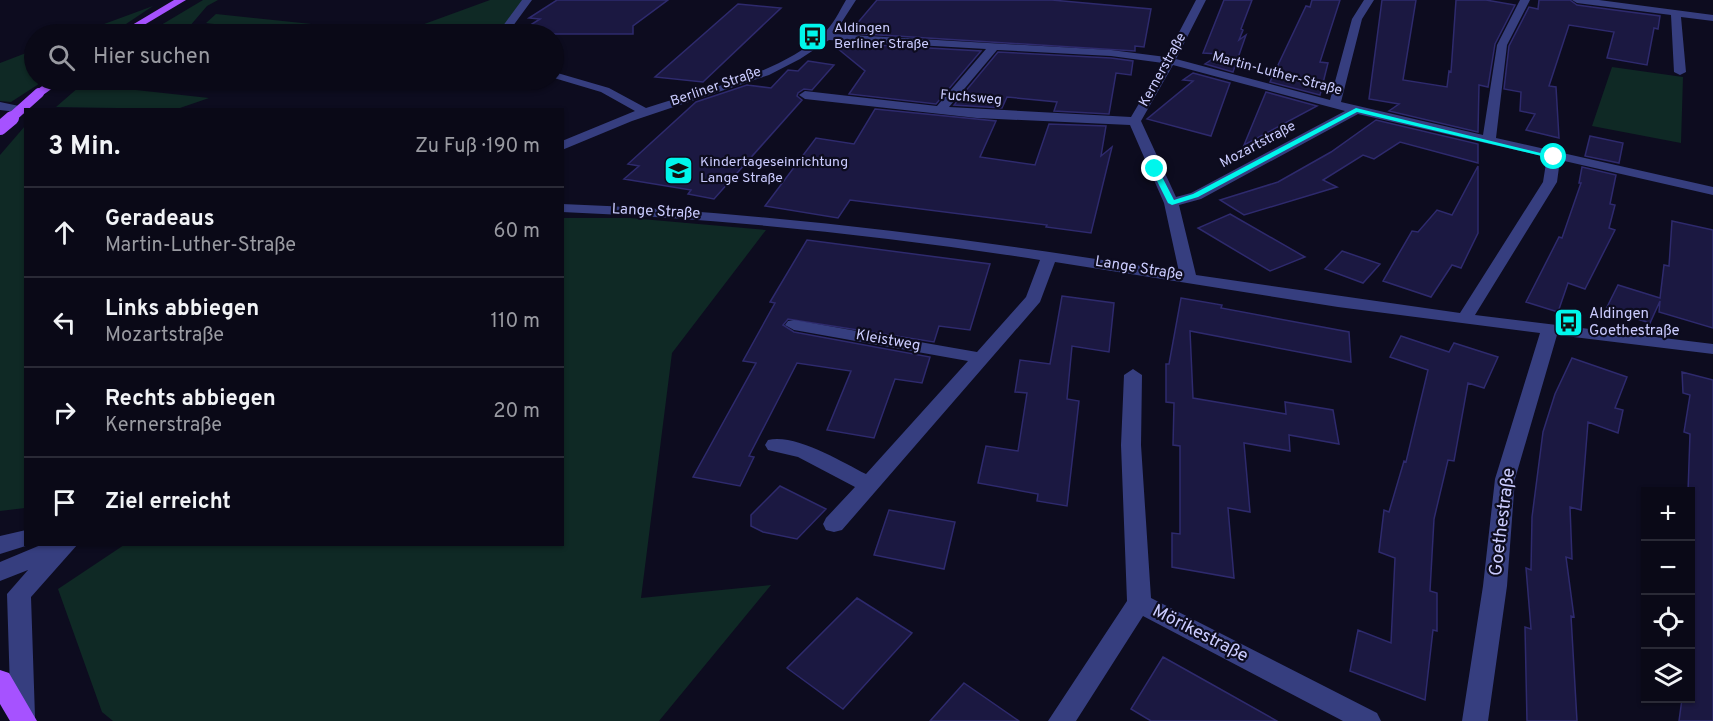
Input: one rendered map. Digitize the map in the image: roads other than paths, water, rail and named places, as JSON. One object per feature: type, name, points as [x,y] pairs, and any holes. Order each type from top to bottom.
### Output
[{"type":"main road","points":[[139,24],[181,0]]},
{"type":"main road","points":[[0,128],[43,90]]},
{"type":"main road","points":[[0,681],[23,720]]},
{"type":"street","points":[[509,24],[527,0]]},
{"type":"street","name":"Berliner Straße","points":[[564,145],[643,111],[747,78],[794,57],[826,37],[851,0]]},
{"type":"street","name":"Kernerstraße","points":[[1188,276],[1172,203],[1135,121],[1170,61],[1201,0]]},
{"type":"street","points":[[1335,105],[1357,19],[1369,0]]},
{"type":"street","points":[[1489,141],[1502,45],[1525,0]]},
{"type":"street","points":[[1577,0],[1713,18]]},
{"type":"street","points":[[1676,13],[1680,72]]},
{"type":"street","name":"Martin-Luther-Straße","points":[[826,37],[1111,53],[1170,61],[1335,105],[1554,157],[1713,191]]},
{"type":"street","points":[[940,110],[993,48]]},
{"type":"street","points":[[564,78],[604,90],[643,111]]},
{"type":"street","name":"Fuchsweg","points":[[805,95],[940,110],[1135,121]]},
{"type":"street","points":[[0,106],[24,109]]},
{"type":"street","name":"Mozartstraße","points":[[1172,203],[1196,196],[1356,110]]},
{"type":"street","points":[[1466,317],[1550,182],[1554,157]]},
{"type":"street","name":"Lange Straße","points":[[564,208],[655,210],[849,229],[1188,276],[1286,294],[1713,349]]},
{"type":"street","points":[[834,524],[1034,298],[1049,256]]},
{"type":"street","name":"Kleistweg","points":[[794,325],[981,358]]},
{"type":"street","name":"Goethestraße","points":[[1475,721],[1495,586],[1505,479],[1550,328]]},
{"type":"street","name":"Mörikestraße","points":[[1133,375],[1131,445],[1139,603],[1368,721]]},
{"type":"street","points":[[775,445],[804,452],[867,484]]},
{"type":"street","points":[[0,545],[24,539]]},
{"type":"street","points":[[0,572],[61,546]]},
{"type":"street","points":[[23,720],[19,594],[64,546]]},
{"type":"street","points":[[1061,721],[1139,603]]},
{"type":"place","name":"Aldingen Berliner Straße","points":[[813,36]]},
{"type":"place","name":"Kindertageseinrichtung Lange Straße","points":[[679,170]]},
{"type":"place","name":"Aldingen Goethestraße","points":[[1568,323]]}]
